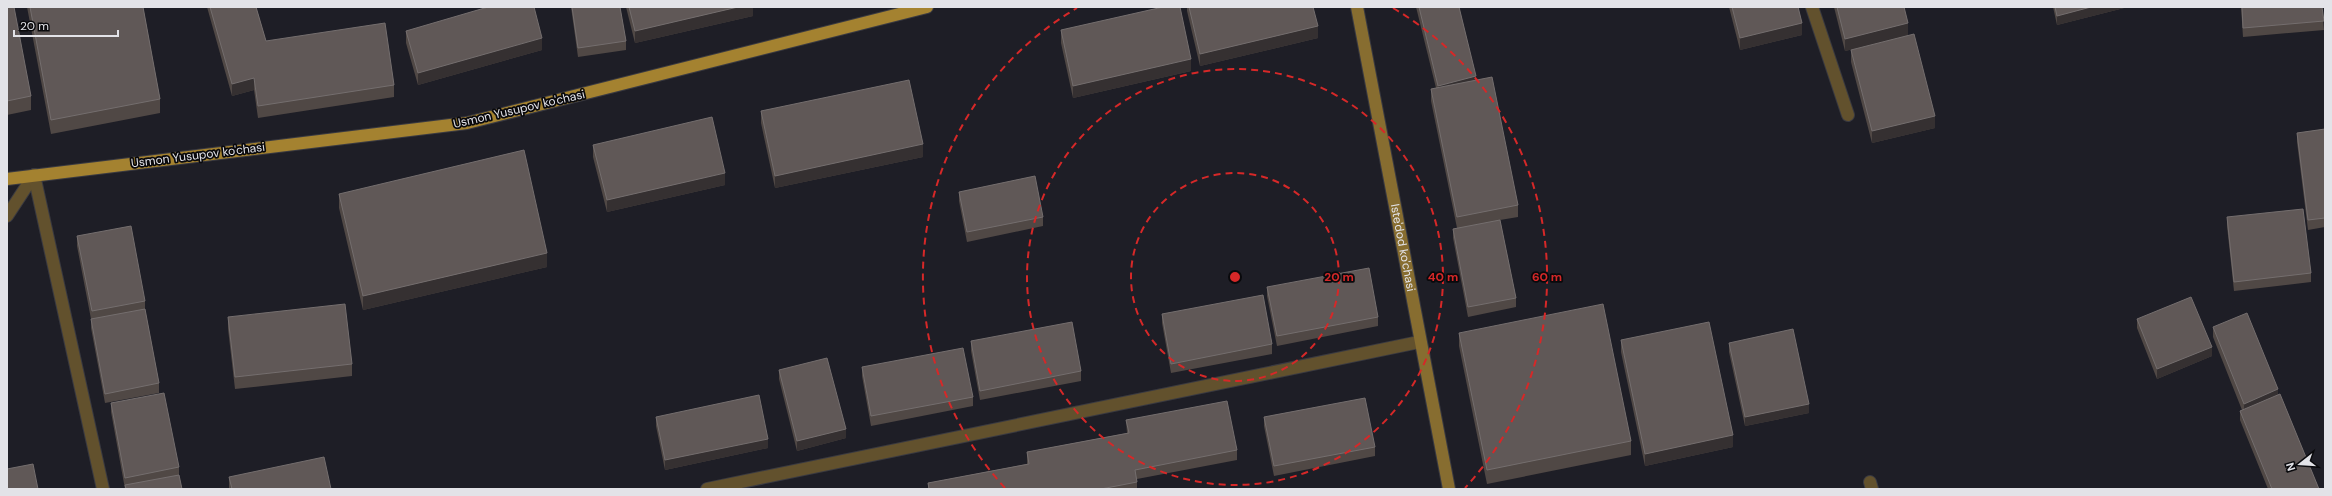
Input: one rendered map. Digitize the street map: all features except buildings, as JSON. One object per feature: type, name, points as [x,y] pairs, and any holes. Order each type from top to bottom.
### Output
[{"type":"main road","name":"Usmon Yusupov ko'chasi","points":[[7,178],[466,123],[927,7]]},
{"type":"street","name":"Iste'dod ko'chasi","points":[[1357,7],[1419,342],[1449,489]]},
{"type":"street","points":[[1812,7],[1848,116]]},
{"type":"street","points":[[7,216],[34,175]]},
{"type":"street","points":[[34,175],[103,489]]},
{"type":"street","points":[[707,489],[1419,342]]}]
